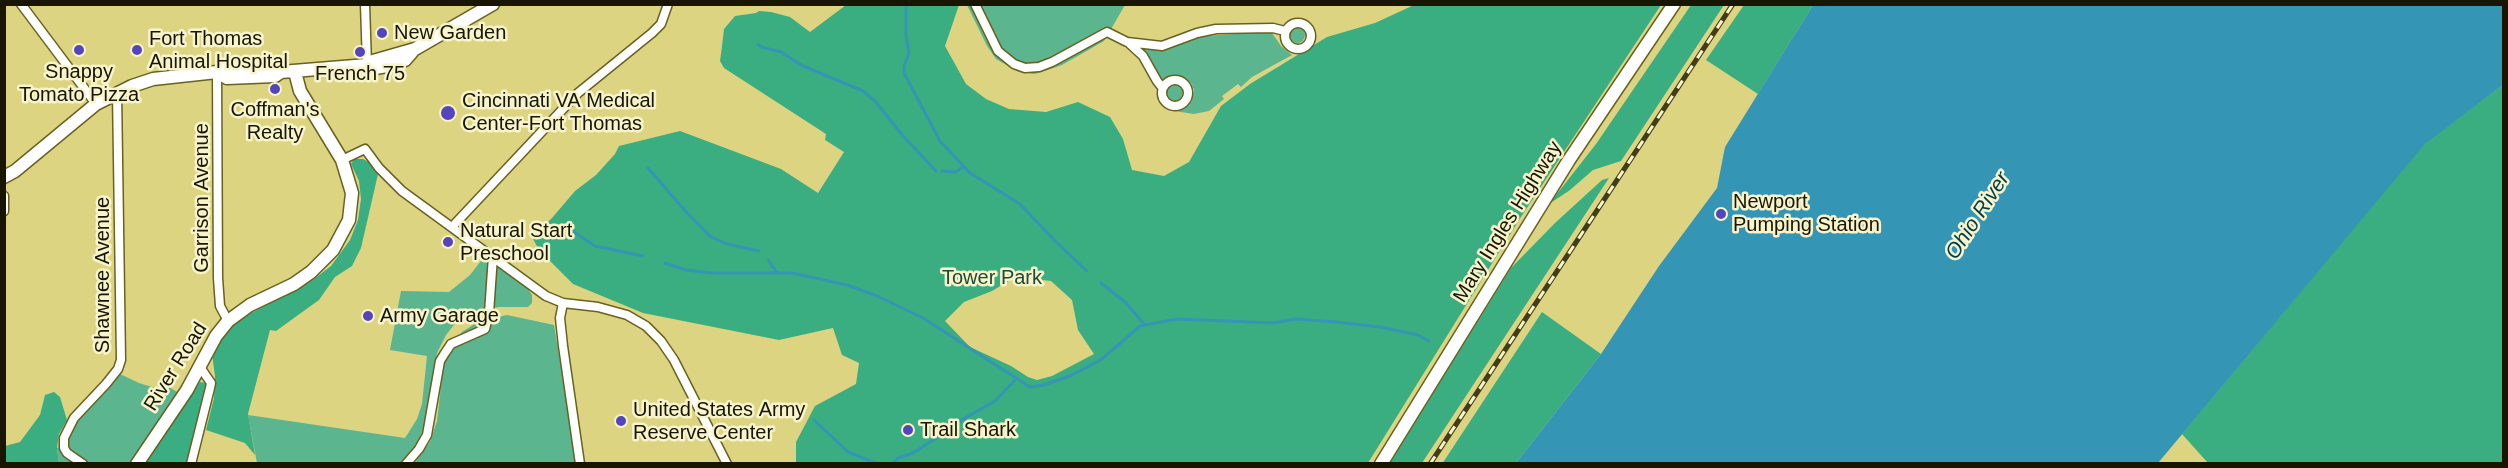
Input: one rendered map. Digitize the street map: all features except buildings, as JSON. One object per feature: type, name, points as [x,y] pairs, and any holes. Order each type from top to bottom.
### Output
[{"type":"street","points":[[21,4],[96,104]]},
{"type":"street","points":[[365,4],[368,65]]},
{"type":"street","points":[[4,177],[96,104],[117,92],[153,79],[217,72],[227,78],[275,76],[281,72],[368,65],[373,61],[415,49],[493,4]]},
{"type":"street","points":[[452,227],[578,93],[661,24],[668,4]]},
{"type":"street","points":[[975,4],[998,51],[1014,64],[1025,68],[1052,63],[1107,32],[1127,42],[1143,56],[1161,86],[1164,85]]},
{"type":"street","name":"Mary Ingles Highway","points":[[1381,464],[1569,160],[1674,4]]},
{"type":"street","points":[[1127,42],[1162,46],[1197,33],[1216,29],[1274,28],[1285,31]]},
{"type":"street","name":"Garrison Avenue","points":[[217,72],[218,278],[220,306],[228,321]]},
{"type":"street","name":"River Road","points":[[137,464],[200,367],[216,336],[228,321],[250,305],[294,284],[311,272],[333,250],[349,220],[352,193],[342,160],[300,91],[295,72]]},
{"type":"street","name":"Shawnee Avenue","points":[[83,464],[66,453],[64,438],[68,427],[118,369],[121,360],[117,92]]},
{"type":"street","points":[[342,160],[364,149],[389,179],[546,296],[563,303],[627,315],[655,334],[675,362],[727,464]]},
{"type":"street","points":[[4,196],[4,211]]},
{"type":"street","points":[[406,464],[427,435],[441,361],[445,353],[451,344],[485,329],[489,313],[493,256]]},
{"type":"street","points":[[563,303],[560,318],[562,346],[580,464]]},
{"type":"street","points":[[191,464],[211,382],[200,367]]},
{"type":"green space","name":"Tower Park","points":[[846,5],[959,5],[945,46],[966,84],[986,99],[1009,109],[1046,112],[1078,102],[1110,117],[1123,139],[1132,170],[1164,176],[1189,162],[1221,106],[1250,84],[1327,37],[1375,23],[1414,5],[1661,5],[1519,220],[1368,463],[796,463],[796,442],[815,406],[856,384],[859,363],[842,355],[833,328],[779,340],[643,313],[573,284],[539,250],[532,237],[575,191],[596,175],[615,154],[619,146],[680,131],[781,169],[818,193],[844,152],[825,140],[826,134],[724,68],[720,61],[724,29],[735,16],[759,11],[771,12],[790,17],[810,32]],"holes":[[[1015,277],[1051,281],[1072,300],[1078,330],[1094,354],[1052,376],[1037,380],[1028,377],[1011,366],[970,347],[945,321],[964,302],[992,291]]]},
{"type":"green space","points":[[967,5],[1125,5],[1104,41],[1062,65],[1035,74],[1019,72],[996,59]]},
{"type":"green space","points":[[1691,5],[1724,5],[1621,161],[1593,170],[1549,204],[1596,144]]},
{"type":"green space","points":[[1744,5],[1813,5],[1758,94],[1706,60]]},
{"type":"green space","points":[[1294,27],[1300,27],[1305,35],[1303,41],[1294,43],[1289,38],[1289,32]]},
{"type":"green space","points":[[1272,33],[1281,46],[1292,55],[1252,77],[1241,87],[1238,84],[1222,96],[1224,99],[1209,111],[1194,114],[1174,111],[1189,105],[1192,101],[1194,90],[1191,83],[1176,75],[1163,79],[1158,77],[1144,49],[1169,49],[1202,36]]},
{"type":"green space","points":[[1172,85],[1178,85],[1183,93],[1181,99],[1172,101],[1167,96],[1167,90]]},
{"type":"green space","points":[[2503,85],[2503,463],[2208,463],[2182,434],[2425,143]]},
{"type":"green space","points":[[354,159],[369,162],[378,174],[361,248],[352,266],[335,277],[319,300],[276,331],[270,330],[248,414],[255,455],[245,443],[206,430],[214,398],[215,376],[212,354],[223,336],[240,319],[310,282],[331,266],[350,240],[358,220],[361,199],[359,181],[351,164]]},
{"type":"green space","points":[[1609,178],[1422,463],[1390,463],[1511,268],[1555,223],[1602,180]]},
{"type":"green space","points":[[484,257],[526,286],[532,295],[532,303],[528,307],[499,307],[478,311],[457,321],[446,335],[437,353],[431,397],[422,432],[415,447],[402,463],[257,463],[248,415],[405,438],[417,419],[422,404],[427,356],[390,350],[401,291],[449,292],[470,275]]},
{"type":"green space","points":[[1542,312],[1601,354],[1516,463],[1442,464]]},
{"type":"green space","points":[[507,315],[554,325],[577,463],[414,464],[430,442],[437,421],[443,368],[450,347],[462,332],[479,321]]},
{"type":"green space","points":[[120,374],[139,383],[155,388],[169,387],[179,393],[131,463],[59,463],[57,448],[66,445],[75,423]]},
{"type":"green space","points":[[200,382],[206,383],[207,392],[188,463],[143,464]]},
{"type":"green space","points":[[54,392],[60,397],[67,420],[59,434],[57,448],[59,463],[5,463],[5,446],[20,442],[40,415],[45,395]]},
{"type":"water","name":"Ohio River","points":[[1813,5],[2503,5],[2503,85],[2425,144],[2158,463],[1516,463],[1601,354],[1659,266],[1717,188],[1725,147]]},
{"type":"waterway","points":[[906,4],[906,36],[909,53],[904,73],[940,141],[970,173],[1020,204],[1087,271]]},
{"type":"waterway","points":[[758,44],[761,47],[781,52],[801,65],[863,91],[875,101],[903,136],[936,171]]},
{"type":"waterway","points":[[942,171],[955,172],[963,167]]},
{"type":"waterway","points":[[648,168],[711,237],[727,244],[759,251]]},
{"type":"waterway","points":[[568,228],[595,246],[643,256]]},
{"type":"waterway","points":[[768,260],[777,273]]},
{"type":"waterway","points":[[665,263],[686,270],[712,273],[792,273],[847,285],[877,296],[923,318],[1030,387],[1070,376],[1102,359],[1140,326],[1177,319],[1273,323],[1295,319],[1336,322],[1380,327],[1418,335],[1429,341]]},
{"type":"waterway","points":[[1101,283],[1125,302],[1145,325]]},
{"type":"waterway","points":[[892,464],[898,458],[913,453],[938,437],[944,430],[995,401],[1015,380]]},
{"type":"waterway","points":[[814,420],[848,452],[878,464]]},
{"type":"railway","points":[[1430,464],[1733,4]]},
{"type":"place","name":"New Garden","points":[[382,33]]},
{"type":"place","name":"Snappy Tomato Pizza","points":[[79,50]]},
{"type":"place","name":"Fort Thomas Animal Hospital","points":[[137,50]]},
{"type":"place","name":"French 75","points":[[360,52]]},
{"type":"place","name":"Coffman's Realty","points":[[275,89]]},
{"type":"place","name":"Cincinnati VA Medical Center-Fort Thomas","points":[[448,113]]},
{"type":"place","name":"Newport Pumping Station","points":[[1721,214]]},
{"type":"place","name":"Natural Start Preschool","points":[[448,242]]},
{"type":"place","name":"Army Garage","points":[[368,316]]},
{"type":"place","name":"United States Army Reserve Center","points":[[621,421]]},
{"type":"place","name":"Trail Shark","points":[[908,430]]}]
